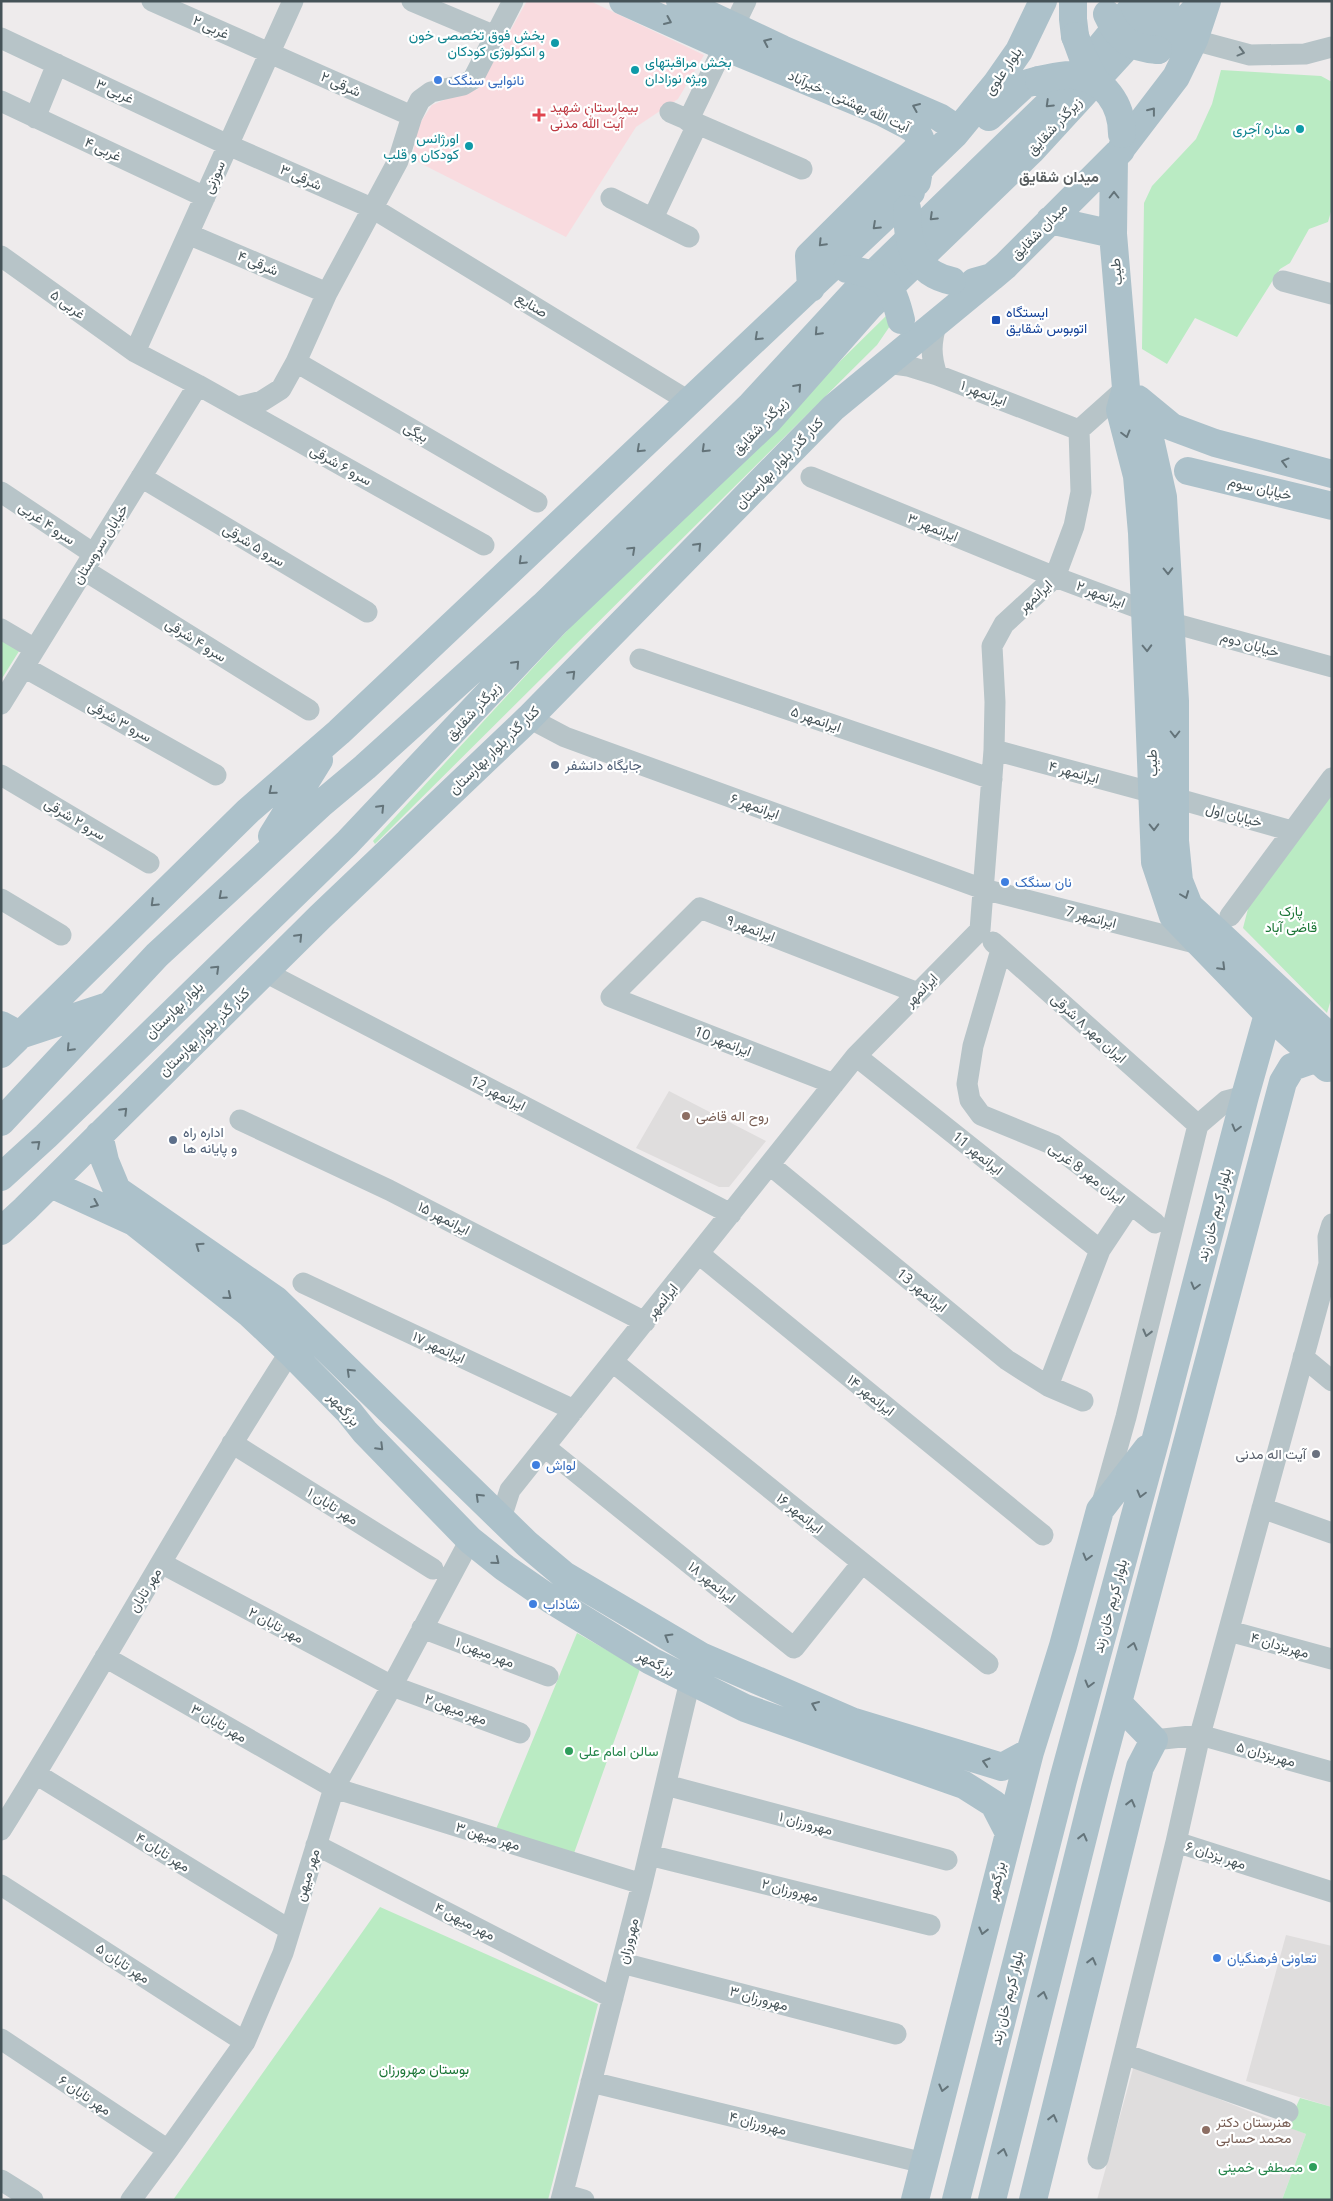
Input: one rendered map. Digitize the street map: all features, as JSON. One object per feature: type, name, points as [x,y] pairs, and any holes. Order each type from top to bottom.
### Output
[{"type":"main road","name":"آیت الله بهشتی - خیرآباد","points":[[623,1],[729,37],[939,117],[948,123],[954,135]]},
{"type":"main road","name":"آیت الله بهشتی - خیرآباد","points":[[680,1],[729,37],[907,125],[915,130],[920,138],[918,148],[903,164],[809,256],[811,288]]},
{"type":"main road","name":"بلوار علوی","points":[[912,196],[919,170],[954,135],[996,84],[1019,51],[1043,1]]},
{"type":"main road","points":[[1073,1],[1075,36],[1096,83]]},
{"type":"main road","name":"زیرگذر شقایق","points":[[249,872],[322,803],[365,767],[543,606],[729,426],[859,288],[1072,81],[1111,15],[1138,1]]},
{"type":"main road","name":"زیرگذر شقایق","points":[[347,843],[557,621],[769,420],[869,307],[1031,151],[1136,37],[1166,1]]},
{"type":"main road","points":[[1111,15],[1123,39],[1146,49],[1158,50],[1202,1]]},
{"type":"main road","name":"میدان شقایق","points":[[992,276],[1050,220],[1119,147],[1176,77],[1194,40],[1207,1]]},
{"type":"main road","points":[[7,1038],[248,811],[335,736],[811,288],[912,196],[1012,93],[1025,84],[1072,75],[1096,83],[1106,90],[1118,107],[1119,147]]},
{"type":"main road","name":"طیب","points":[[1119,147],[1113,234],[1134,395],[1162,497],[1154,532]]},
{"type":"main road","points":[[912,196],[907,230],[916,257],[932,273],[942,279],[974,282],[992,276]]},
{"type":"main road","points":[[1050,220],[1113,234]]},
{"type":"main road","points":[[811,288],[831,273],[847,269],[867,272],[884,281],[895,296],[901,320],[897,334],[880,368]]},
{"type":"main road","name":"کنار گذر بلوار بهارستان","points":[[1,1230],[51,1184],[320,917],[528,718],[833,408],[992,276]]},
{"type":"main road","points":[[1134,395],[1172,427],[1214,443],[1332,474]]},
{"type":"main road","name":"طیب","points":[[1134,395],[1120,410],[1154,532],[1157,616],[1175,701],[1155,862],[1173,916],[1199,944],[1277,1005]]},
{"type":"main road","points":[[1162,497],[1214,443]]},
{"type":"main road","name":"خیابان سوم","points":[[1188,471],[1330,500]]},
{"type":"main road","points":[[1,1122],[157,955],[249,872],[335,736]]},
{"type":"main road","name":"طیب","points":[[1164,796],[1175,841],[1180,881],[1189,906],[1277,1005],[1328,1056]]},
{"type":"main road","points":[[295,892],[412,830]]},
{"type":"main road","name":"بلوار بهارستان","points":[[1,1177],[46,1136],[347,843]]},
{"type":"main road","points":[[239,947],[265,972]]},
{"type":"main road","name":"بلوار کریم خان زند","points":[[956,2200],[1063,1780],[1156,1438],[1248,1086],[1277,1005]]},
{"type":"main road","points":[[7,1038],[108,1006]]},
{"type":"main road","points":[[992,2200],[1118,1703],[1282,1087],[1292,1067],[1328,1056]]},
{"type":"main road","points":[[1248,1086],[1262,1074],[1274,1077],[1282,1087]]},
{"type":"main road","name":"بزرگمهر","points":[[99,1135],[105,1161],[117,1190],[276,1300],[501,1518],[564,1575],[701,1656],[841,1729],[964,1785],[994,1804],[1008,1833],[915,2200]]},
{"type":"main road","name":"بزرگمهر","points":[[51,1184],[134,1222],[250,1314],[349,1412],[365,1432],[470,1540],[505,1568],[550,1599],[651,1662],[745,1708],[1002,1767],[1030,1752]]},
{"type":"main road","points":[[349,1412],[370,1391]]},
{"type":"main road","points":[[1008,1833],[1030,1752],[1063,1646],[1100,1510],[1156,1438]]},
{"type":"main road","points":[[1033,2200],[1140,1766],[1154,1740],[1118,1703]]},
{"type":"street","name":"غربی ۲","points":[[152,1],[269,53]]},
{"type":"street","name":"سوزنی","points":[[135,352],[292,1]]},
{"type":"street","points":[[412,1],[495,36]]},
{"type":"street","points":[[238,407],[262,401],[281,389],[296,362],[327,293],[353,243],[374,209],[398,161],[412,116],[420,100],[425,95],[464,85],[473,79],[513,1]]},
{"type":"street","points":[[653,218],[685,119],[746,1]]},
{"type":"street","name":"غربی ۳","points":[[1,38],[228,145]]},
{"type":"street","points":[[1194,40],[1250,55],[1305,54],[1332,47]]},
{"type":"street","name":"شرقی ۲","points":[[269,53],[412,116]]},
{"type":"street","points":[[35,118],[57,64]]},
{"type":"street","name":"غربی ۴","points":[[1,101],[205,197]]},
{"type":"street","points":[[685,119],[802,169]]},
{"type":"street","name":"شرقی ۳","points":[[228,145],[374,209]]},
{"type":"street","points":[[611,198],[689,237]]},
{"type":"street","name":"صنایع","points":[[374,209],[690,402]]},
{"type":"street","name":"شرقی ۴","points":[[188,234],[327,293]]},
{"type":"street","name":"غربی ۵","points":[[1,256],[135,352],[198,385]]},
{"type":"street","points":[[1283,281],[1332,294]]},
{"type":"street","points":[[936,321],[931,345],[932,358],[937,375]]},
{"type":"street","name":"بیگی","points":[[296,362],[537,502]]},
{"type":"street","name":"ایرانمهر ۱","points":[[880,368],[908,366],[937,375],[1079,430]]},
{"type":"street","name":"سرو ۶ شرقی","points":[[198,385],[484,545]]},
{"type":"street","name":"خیابان سروستان","points":[[1,704],[198,385]]},
{"type":"street","points":[[1079,430],[1134,395]]},
{"type":"street","name":"ایرانمهر","points":[[501,1518],[510,1490],[856,1056],[980,930],[994,750],[995,702],[992,646],[1004,624],[1056,577],[1074,526],[1081,492],[1079,430]]},
{"type":"street","name":"سرو ۵ شرقی","points":[[141,477],[367,612]]},
{"type":"street","name":"ایرانمهر ۳","points":[[811,477],[1056,577]]},
{"type":"street","name":"سرو ۴ غربی","points":[[1,492],[89,562]]},
{"type":"street","name":"سرو ۴ شرقی","points":[[89,562],[309,710]]},
{"type":"street","name":"ایرانمهر ۲","points":[[1056,577],[1157,616]]},
{"type":"street","name":"خیابان دوم","points":[[1157,616],[1332,667]]},
{"type":"street","points":[[1,628],[35,649]]},
{"type":"street","name":"ایرانمهر ۵","points":[[640,659],[992,778]]},
{"type":"street","name":"سرو ۳ شرقی","points":[[24,667],[216,775]]},
{"type":"street","name":"ایرانمهر ۶","points":[[528,718],[565,738],[983,889]]},
{"type":"street","name":"ایرانمهر ۴","points":[[994,750],[1164,796]]},
{"type":"street","name":"سرو ۲ شرقی","points":[[1,776],[149,863]]},
{"type":"street","points":[[1230,916],[1332,778]]},
{"type":"street","name":"خیابان اول","points":[[1164,796],[1292,831]]},
{"type":"street","name":"ایرانمهر 7","points":[[983,889],[1199,944]]},
{"type":"street","points":[[1,899],[61,935]]},
{"type":"street","name":"ایرانمهر ۹","points":[[612,998],[700,908],[918,993]]},
{"type":"street","name":"ایران مهر ٨ شرقی","points":[[980,930],[1198,1125]]},
{"type":"street","name":"ایران مهر 8 غربی","points":[[1001,950],[973,1046],[967,1084],[970,1100],[981,1115],[1054,1145],[1163,1229]]},
{"type":"street","name":"ایرانمهر 12","points":[[265,972],[731,1214]]},
{"type":"street","name":"ایرانمهر 10","points":[[612,998],[834,1084]]},
{"type":"street","name":"ایرانمهر 11","points":[[856,1056],[1100,1250]]},
{"type":"street","points":[[1100,1510],[1163,1229],[1198,1125],[1226,1101],[1248,1086]]},
{"type":"street","name":"ایرانمهر ۱۵","points":[[240,1120],[389,1190],[645,1322]]},
{"type":"street","name":"ایرانمهر 13","points":[[770,1166],[1007,1360],[1048,1386],[1083,1401]]},
{"type":"street","points":[[1048,1386],[1100,1250],[1130,1204]]},
{"type":"street","name":"مهر یزدان ۶","points":[[1332,1224],[1328,1238],[1331,1264],[1303,1357],[1200,1736],[1176,1842],[1332,1892]]},
{"type":"street","name":"ایرانمهر ۱۴","points":[[699,1254],[1043,1535]]},
{"type":"street","name":"ایرانمهر ۱۷","points":[[303,1283],[574,1410]]},
{"type":"street","name":"مهر تابان","points":[[1,1830],[232,1443],[290,1352]]},
{"type":"street","points":[[1303,1357],[1332,1381]]},
{"type":"street","name":"ایرانمهر ۱۶","points":[[613,1362],[988,1664]]},
{"type":"street","name":"مهر تابان ۱","points":[[232,1443],[433,1569]]},
{"type":"street","name":"ایرانمهر ۱۸","points":[[545,1446],[794,1648],[862,1563]]},
{"type":"street","points":[[1262,1508],[1332,1533]]},
{"type":"street","name":"مهر میهن","points":[[130,2200],[245,2042],[283,1953],[334,1788],[392,1686],[470,1540]]},
{"type":"street","name":"مهر تابان ۲","points":[[161,1563],[392,1686]]},
{"type":"street","name":"مهر میهن ۱","points":[[422,1628],[548,1676]]},
{"type":"street","name":"مهریزدان ۴","points":[[1229,1630],[1332,1659]]},
{"type":"street","name":"مهر تابان ۳","points":[[105,1657],[334,1788]]},
{"type":"street","name":"مهرورزان","points":[[562,2197],[642,1884],[690,1681]]},
{"type":"street","name":"مهر میهن ۲","points":[[392,1686],[520,1733]]},
{"type":"street","points":[[1154,1740],[1200,1736]]},
{"type":"street","name":"مهریزدان ۵","points":[[1200,1736],[1332,1772]]},
{"type":"street","name":"مهر تابان ۴","points":[[36,1774],[290,1930]]},
{"type":"street","name":"مهرورزان ۱","points":[[666,1785],[947,1860]]},
{"type":"street","name":"مهر میهن ۳","points":[[334,1788],[642,1884]]},
{"type":"street","points":[[1098,2159],[1176,1842]]},
{"type":"street","name":"مهر میهن ۴","points":[[316,1845],[613,1998]]},
{"type":"street","name":"مهرورزان ۲","points":[[649,1854],[930,1925]]},
{"type":"street","name":"مهر تابان ۵","points":[[1,1885],[245,2042]]},
{"type":"street","name":"مهرورزان ۳","points":[[622,1962],[896,2034]]},
{"type":"street","name":"مهر تابان ۶","points":[[1,2039],[168,2150]]},
{"type":"street","points":[[1124,2054],[1288,2112]]},
{"type":"street","name":"مهرورزان ۴","points":[[592,2082],[924,2163]]},
{"type":"street","points":[[1,2180],[33,2200]]},
{"type":"street","points":[[562,2197],[584,2200]]},
{"type":"shaded area","name":"بیمارستان شهید آیت الله مدنی","points":[[527,1],[590,1],[704,55],[678,99],[636,127],[566,237],[412,159],[418,126],[432,105],[468,90],[477,90]]},
{"type":"shaded area","name":"روح اله قاضی","points":[[669,1091],[766,1141],[729,1187],[719,1187],[636,1148]]},
{"type":"shaded area","points":[[1286,1935],[1332,1946],[1332,2107],[1246,2081]]},
{"type":"shaded area","name":"هنرستان دکتر محمد حسابی","points":[[1134,2065],[1306,2134],[1282,2200],[1097,2200]]},
{"type":"green space","name":"مناره آجری","points":[[1221,70],[1321,76],[1332,82],[1332,208],[1328,222],[1309,229],[1290,263],[1280,269],[1237,337],[1195,318],[1167,364],[1142,349],[1144,203],[1152,186],[1196,139],[1212,104]]},
{"type":"green space","points":[[887,315],[890,326],[877,345],[375,844],[373,841],[575,622]]},
{"type":"green space","points":[[1,636],[21,648],[1,680]]},
{"type":"green space","name":"پارک قاضی آباد","points":[[1332,792],[1332,996],[1327,1013],[1243,928],[1250,901]]},
{"type":"green space","name":"سالن امام علی","points":[[577,1633],[640,1669],[573,1856],[494,1834]]},
{"type":"green space","name":"بوستان مهرورزان","points":[[380,1907],[598,2004],[548,2200],[173,2200]]},
{"type":"green space","name":"مصطفی خمینی","points":[[1300,2098],[1332,2107],[1332,2200],[1282,2200],[1306,2134],[1287,2127]]},
{"type":"place","name":"بخش فوق تخصصی خون و انکولوژی کودکان","points":[[555,43]]},
{"type":"place","name":"بخش مراقبتهای ویژه نوزادان","points":[[635,70]]},
{"type":"place","name":"نانوایی سنگک","points":[[438,80]]},
{"type":"place","name":"بیمارستان شهید آیت الله مدنی","points":[[539,115]]},
{"type":"place","name":"مناره آجری","points":[[1300,129]]},
{"type":"place","name":"اورژانس کودکان و قلب","points":[[469,146]]},
{"type":"place","name":"ایستگاه اتوبوس شقایق","points":[[996,320]]},
{"type":"place","name":"جایگاه دانشفر","points":[[555,765]]},
{"type":"place","name":"نان سنگک","points":[[1005,882]]},
{"type":"place","name":"روح اله قاضی","points":[[686,1116]]},
{"type":"place","name":"اداره راه و پایانه ها","points":[[173,1140]]},
{"type":"place","name":"آیت اله مدنی","points":[[1316,1454]]},
{"type":"place","name":"لواش","points":[[536,1465]]},
{"type":"place","name":"شاداب","points":[[533,1604]]},
{"type":"place","name":"سالن امام علی","points":[[569,1751]]},
{"type":"place","name":"تعاونی فرهنگیان","points":[[1217,1958]]},
{"type":"place","name":"هنرستان دکتر محمد حسابی","points":[[1206,2130]]},
{"type":"place","name":"مصطفی خمینی","points":[[1313,2167]]},
{"type":"district","name":"میدان شقایق","points":[[1059,177]]}]
